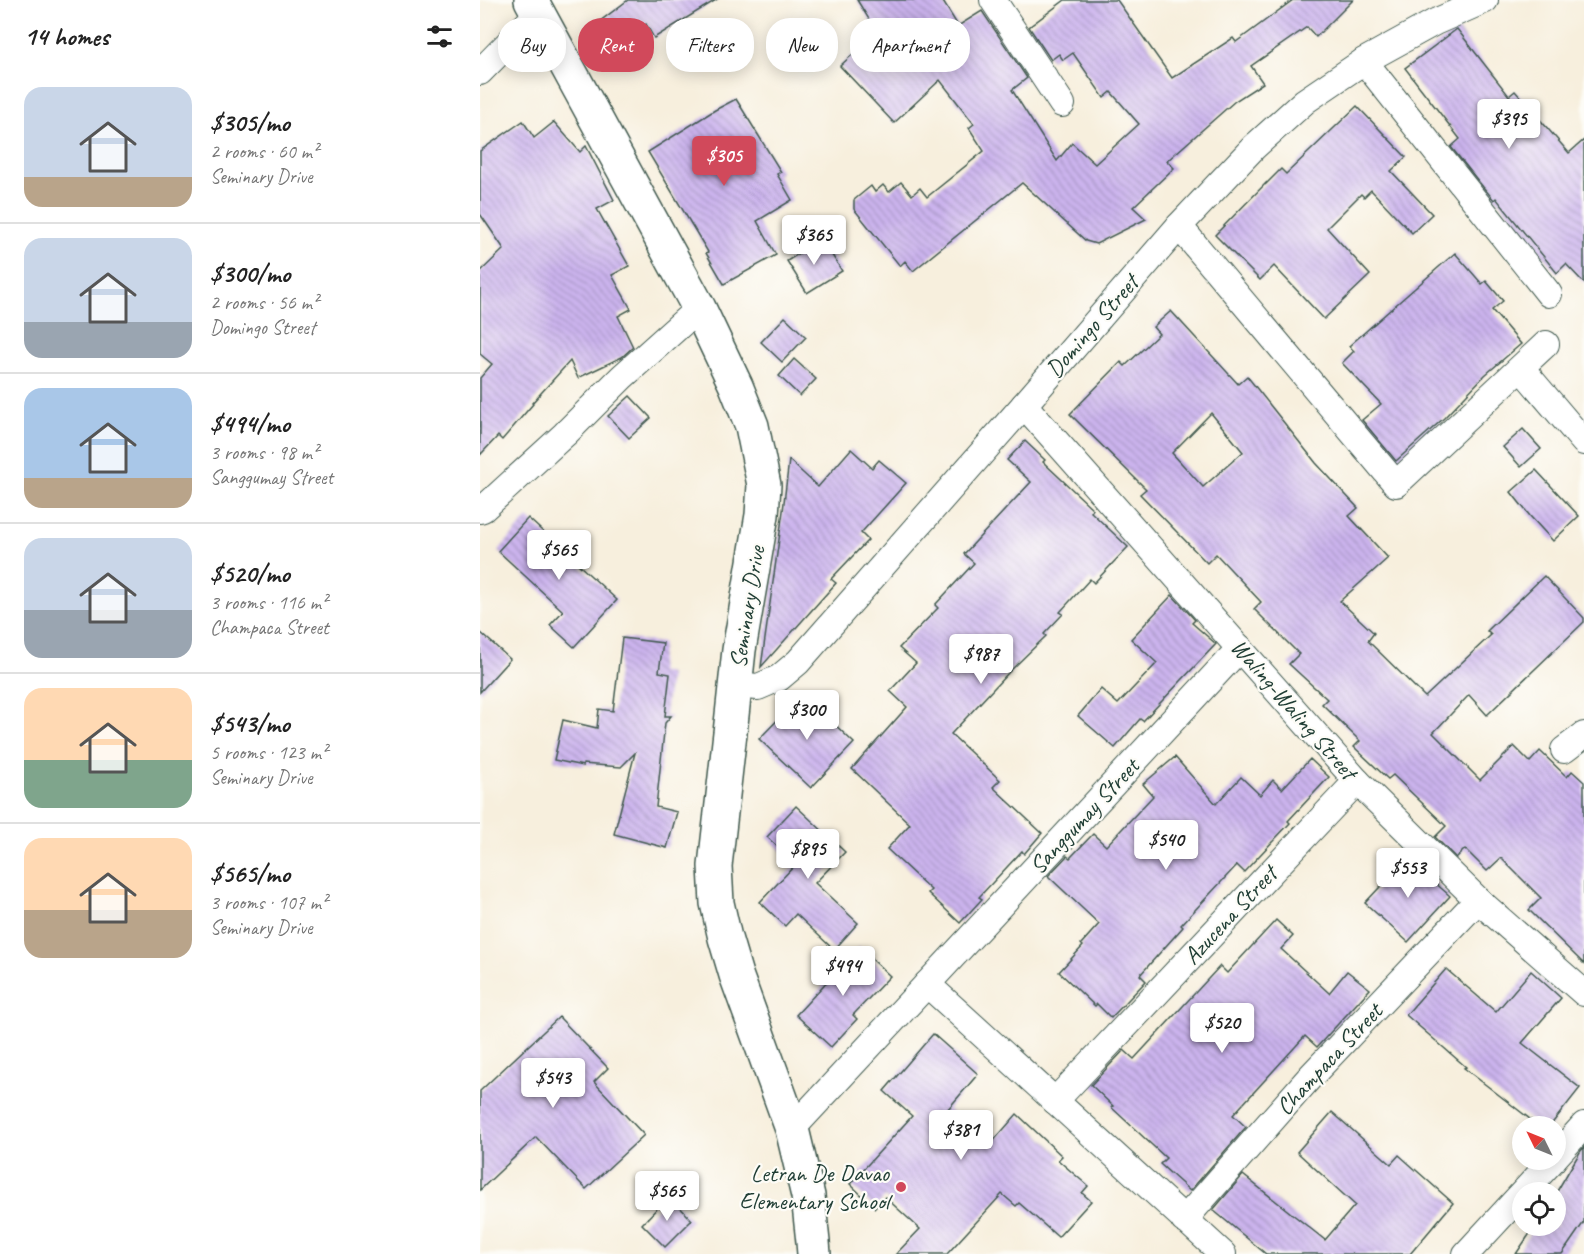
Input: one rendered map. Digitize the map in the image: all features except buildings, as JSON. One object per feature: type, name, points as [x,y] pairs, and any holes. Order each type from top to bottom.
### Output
[{"type":"street","points":[[993,0],[1062,104]]},
{"type":"street","name":"Domingo Street","points":[[735,685],[758,687],[779,678],[798,662],[1179,226],[1254,147],[1305,101],[1364,61],[1435,22],[1485,0]]},
{"type":"street","points":[[480,72],[535,6]]},
{"type":"street","name":"Seminary Drive","points":[[535,6],[699,308],[752,426],[764,485],[762,515],[739,650],[715,866],[717,903],[736,975],[792,1128],[808,1196],[814,1254]]},
{"type":"street","points":[[1364,61],[1549,294]]},
{"type":"street","points":[[1179,226],[1396,484],[1546,344]]},
{"type":"street","points":[[480,510],[699,308]]},
{"type":"street","points":[[1521,368],[1584,442]]},
{"type":"street","name":"Waling-Waling Street","points":[[1024,405],[1357,781],[1478,900],[1584,993]]},
{"type":"street","name":"Sanggumay Street","points":[[792,1128],[1240,648]]},
{"type":"street","points":[[1564,750],[1584,735]]},
{"type":"street","name":"Azucena Street","points":[[1055,1101],[1357,781]]},
{"type":"street","name":"Champaca Street","points":[[1184,1220],[1310,1077],[1478,900]]},
{"type":"street","points":[[927,984],[1223,1254]]},
{"type":"street","points":[[1566,1145],[1584,1125]]},
{"type":"street","points":[[1466,1254],[1543,1170]]},
{"type":"place","name":"Letran De Davao Elementary School","points":[[901,1187]]}]
